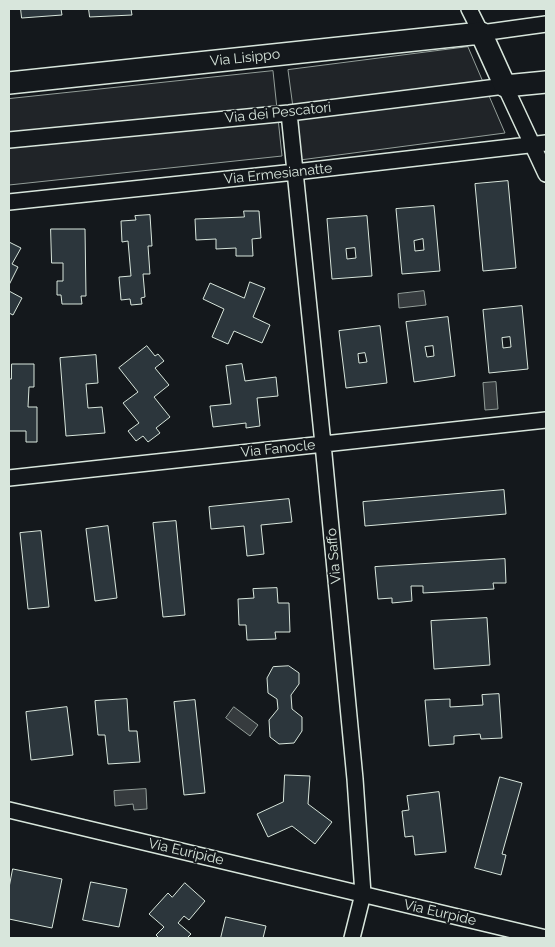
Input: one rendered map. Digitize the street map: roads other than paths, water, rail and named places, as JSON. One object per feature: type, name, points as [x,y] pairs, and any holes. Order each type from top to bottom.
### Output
[{"type":"street","points":[[469,9],[505,86],[540,144],[546,174]]},
{"type":"street","points":[[481,33],[546,24]]},
{"type":"street","name":"Via Lisippo","points":[[9,83],[481,33]]},
{"type":"street","name":"Via dei Pescatori","points":[[9,140],[289,113],[546,82]]},
{"type":"street","name":"Via Saffo","points":[[289,113],[356,779],[363,894],[352,938]]},
{"type":"street","name":"Via Ermesianatte","points":[[9,202],[540,144]]},
{"type":"street","name":"Via Fanocle","points":[[9,478],[546,420]]},
{"type":"street","name":"Via Euripide","points":[[9,810],[363,894]]},
{"type":"street","name":"Via Eurpide","points":[[363,894],[546,938]]}]
